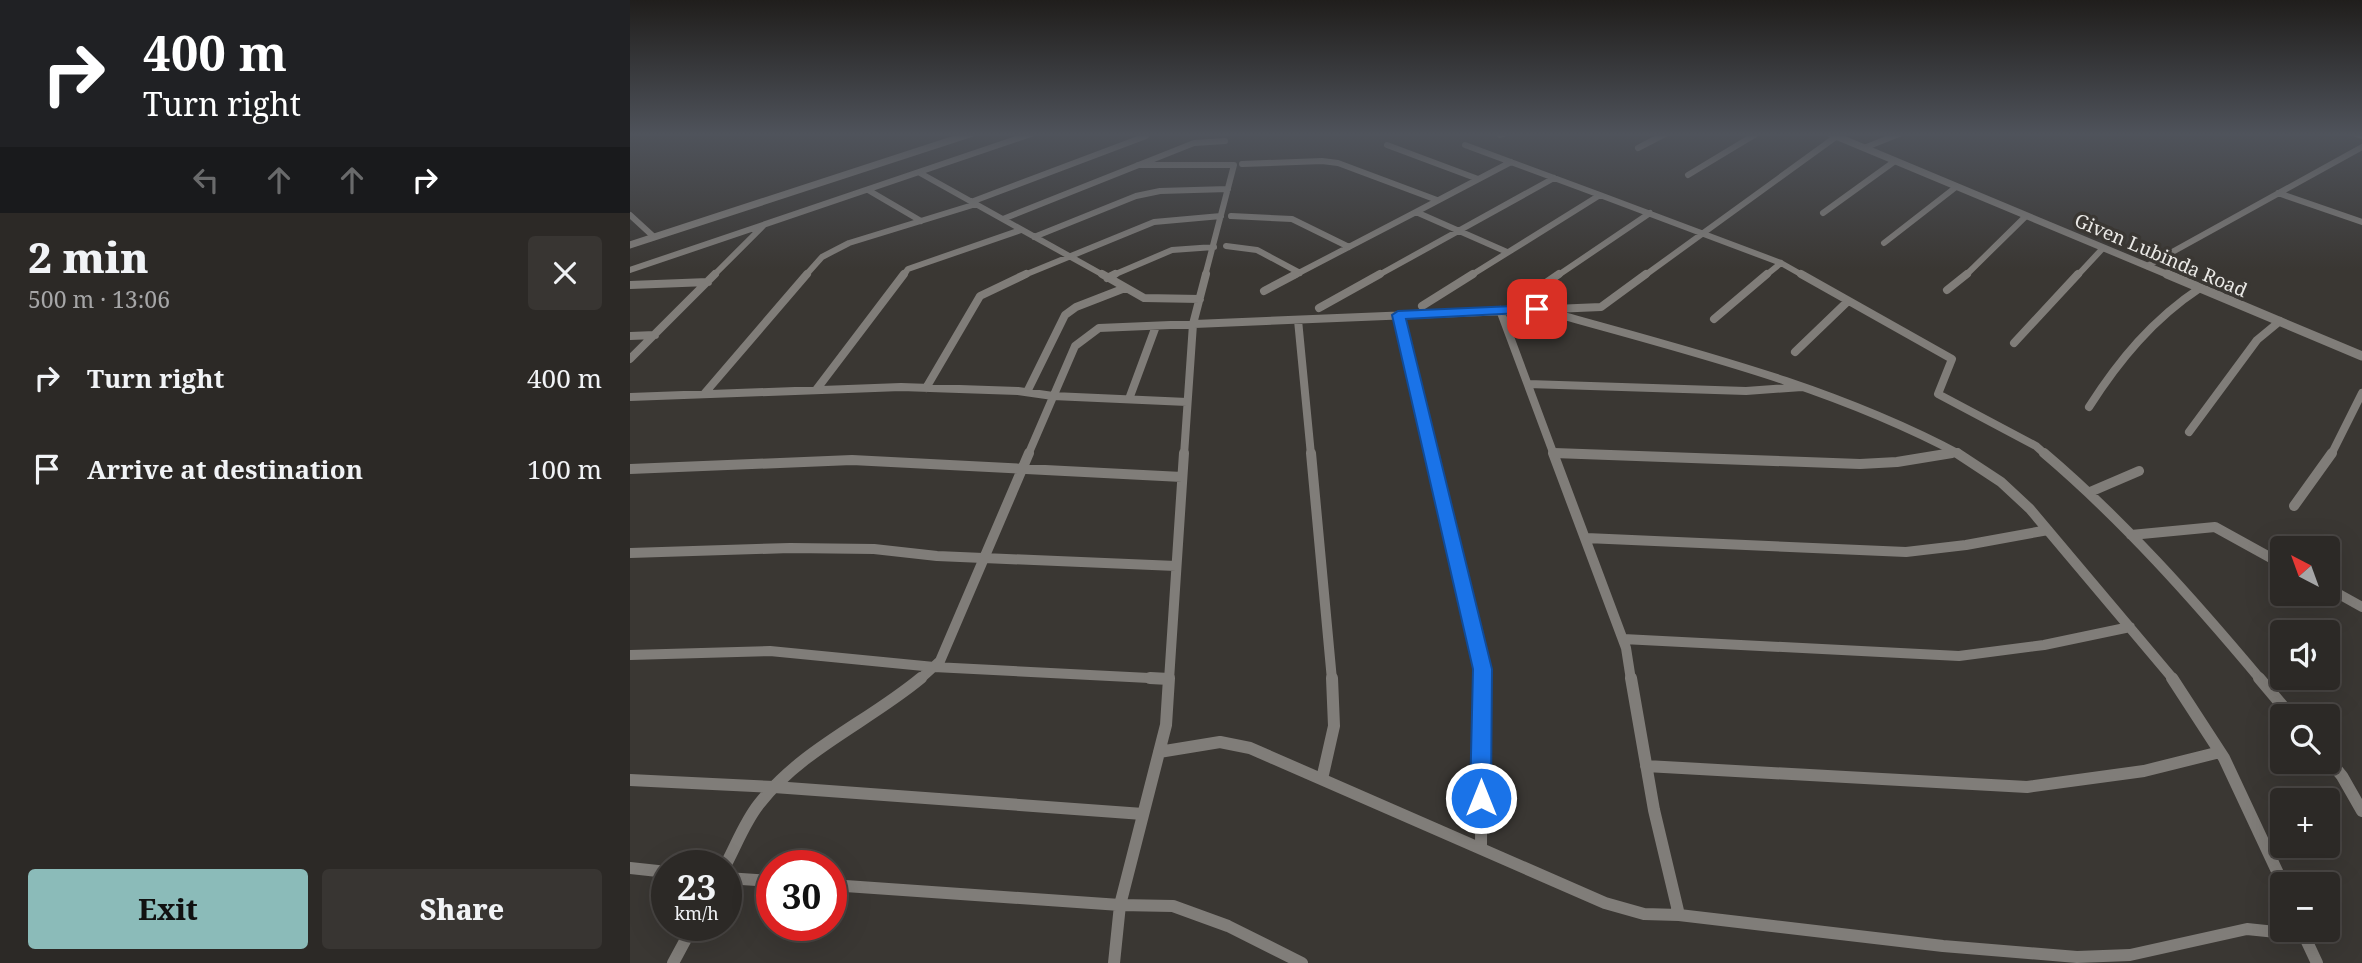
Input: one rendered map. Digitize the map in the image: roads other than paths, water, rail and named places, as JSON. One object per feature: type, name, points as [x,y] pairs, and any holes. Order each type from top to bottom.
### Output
[{"type":"street","points":[[630,245],[832,179]]},
{"type":"street","points":[[630,271],[902,179]]},
{"type":"street","points":[[930,179],[1144,298],[1200,299]]},
{"type":"street","points":[[704,394],[822,257],[849,243],[921,221],[1035,179]]},
{"type":"street","points":[[1003,219],[1103,179]]},
{"type":"street","points":[[1114,963],[1120,905],[1166,725],[1192,324],[1214,247],[1226,216],[1231,179]]},
{"type":"street","points":[[1381,179],[1437,200]]},
{"type":"street","points":[[1264,291],[1478,179]]},
{"type":"street","points":[[1319,308],[1552,179]]},
{"type":"street","points":[[1557,179],[1781,263],[1952,359],[1938,394],[2036,446],[2090,492],[2224,636],[2281,704]]},
{"type":"street","points":[[734,850],[758,806],[800,762],[897,698],[940,661],[1075,346],[1086,335],[1098,328],[1601,307],[1776,179]]},
{"type":"street","points":[[1823,213],[1870,179]]},
{"type":"street","name":"Given Lubinda Road","points":[[1937,179],[2362,356]]},
{"type":"street","points":[[2147,266],[2305,179]]},
{"type":"street","points":[[1884,243],[1956,187]]},
{"type":"street","points":[[1034,237],[1136,196],[1160,191],[1228,189]]},
{"type":"street","points":[[868,190],[921,221]]},
{"type":"street","points":[[2278,193],[2362,222]]},
{"type":"street","points":[[1422,306],[1600,195]]},
{"type":"street","points":[[1416,212],[1507,253]]},
{"type":"street","points":[[1520,301],[1650,213]]},
{"type":"street","points":[[630,215],[654,237]]},
{"type":"street","points":[[926,388],[980,296],[992,287],[1154,222],[1226,216],[1286,218],[1349,247]]},
{"type":"street","points":[[1947,290],[1975,268],[2008,231],[2026,216]]},
{"type":"street","points":[[630,359],[766,224]]},
{"type":"street","points":[[816,390],[908,269],[1021,230]]},
{"type":"street","points":[[1226,246],[1256,247],[1300,273]]},
{"type":"street","points":[[1107,278],[1171,250],[1214,247]]},
{"type":"street","points":[[2014,343],[2103,248]]},
{"type":"street","points":[[1714,319],[1781,263]]},
{"type":"street","points":[[630,285],[708,282]]},
{"type":"street","points":[[1027,392],[1065,315],[1076,307],[1125,288]]},
{"type":"street","points":[[2089,407],[2154,324],[2168,309],[2200,288]]},
{"type":"street","points":[[1795,352],[1847,302]]},
{"type":"street","points":[[1537,309],[1682,347],[1837,397],[1957,452],[1990,472],[2029,507],[2130,627],[2199,716],[2238,783],[2278,872]]},
{"type":"street","points":[[1500,310],[1623,639],[1646,766],[1679,915]]},
{"type":"street","points":[[1398,315],[1482,669],[1481,847]]},
{"type":"street","points":[[1298,320],[1333,687],[1334,726],[1322,779]]},
{"type":"street","points":[[2189,432],[2257,340],[2280,321]]},
{"type":"street","points":[[1129,399],[1156,326]]},
{"type":"street","points":[[630,336],[655,335]]},
{"type":"street","points":[[1528,384],[1746,391],[1807,387]]},
{"type":"street","points":[[630,397],[926,388],[1187,402]]},
{"type":"street","points":[[2294,506],[2326,464],[2362,393]]},
{"type":"street","points":[[1554,453],[1860,464],[1897,462],[1957,452]]},
{"type":"street","points":[[630,469],[852,460],[1182,477]]},
{"type":"street","points":[[2090,492],[2139,471]]},
{"type":"street","points":[[2132,535],[2215,527],[2270,557]]},
{"type":"street","points":[[1586,538],[1906,552],[1966,545],[2048,530]]},
{"type":"street","points":[[630,553],[790,548],[874,550],[984,558],[1176,566]]},
{"type":"street","points":[[2340,595],[2362,607]]},
{"type":"street","points":[[1623,639],[1959,656],[2044,645],[2130,627]]},
{"type":"street","points":[[630,655],[770,651],[934,667],[1169,679]]},
{"type":"street","points":[[1159,752],[1220,742],[1250,747],[1605,903],[1644,914],[1679,915],[1942,946],[2077,957],[2130,955],[2248,929],[2270,930]]},
{"type":"street","points":[[1646,766],[2027,788],[2144,771],[2220,752]]},
{"type":"street","points":[[2340,774],[2362,811]]},
{"type":"street","points":[[630,779],[1143,814]]},
{"type":"street","points":[[630,869],[651,871]]},
{"type":"street","points":[[847,886],[1120,905],[1173,906],[1228,926],[1302,963]]},
{"type":"street","points":[[673,963],[685,941]]},
{"type":"street","points":[[2308,942],[2317,963]]}]
